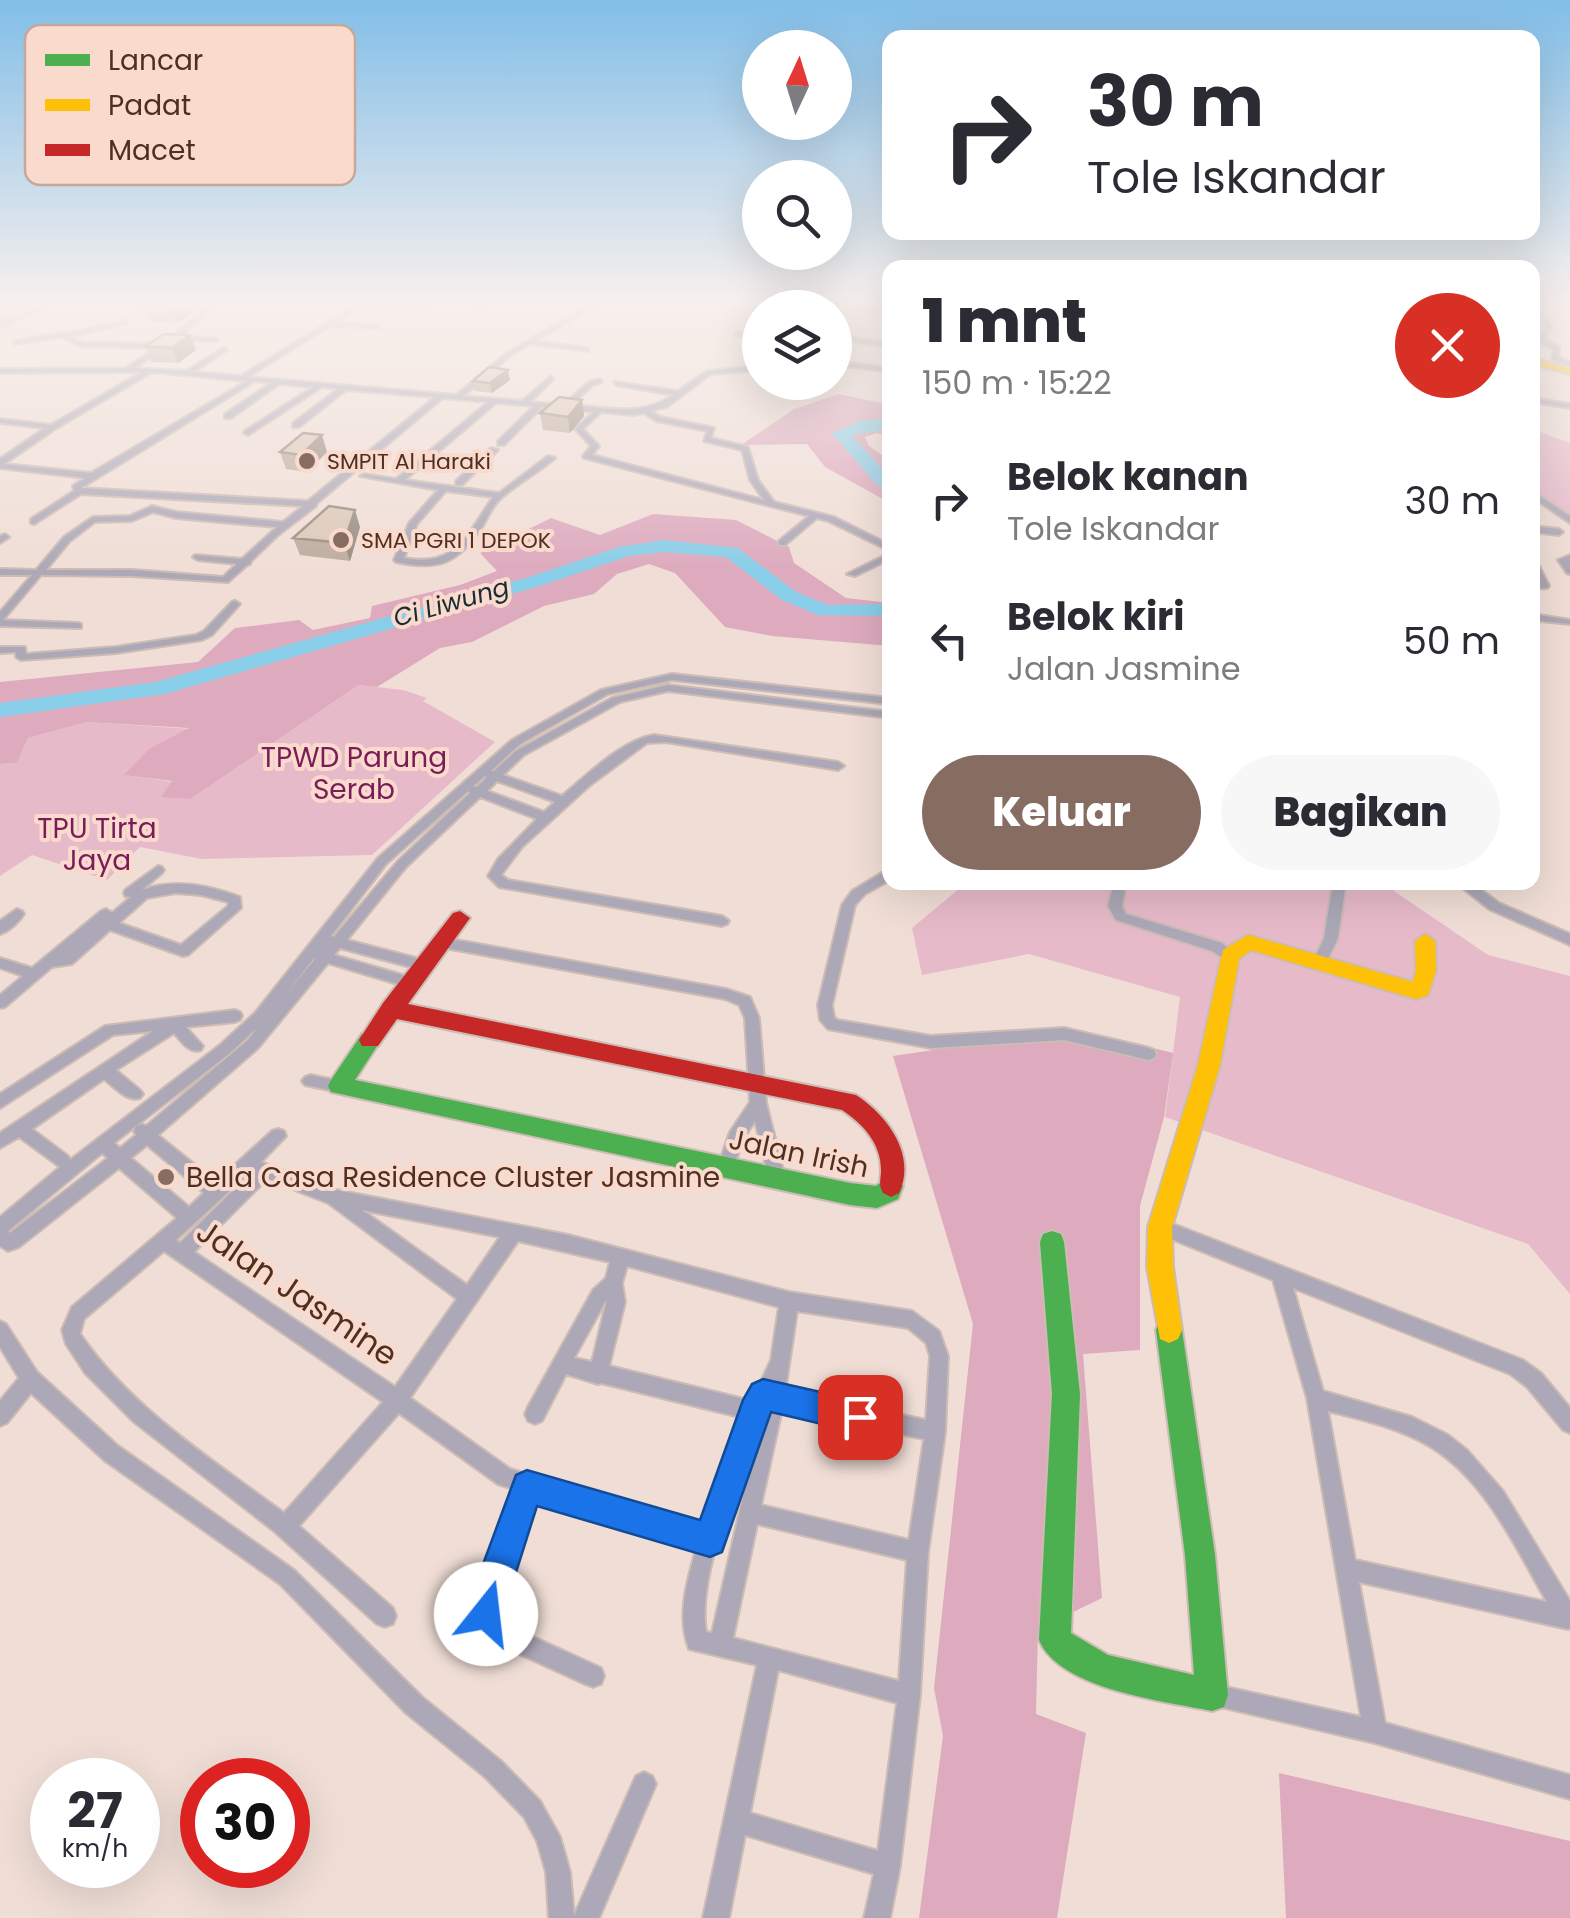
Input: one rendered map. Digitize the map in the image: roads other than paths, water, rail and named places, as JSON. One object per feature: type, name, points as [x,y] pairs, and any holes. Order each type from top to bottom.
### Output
[{"type":"street","points":[[0,464],[111,393]]},
{"type":"street","points":[[79,491],[77,487],[94,476],[233,393]]},
{"type":"street","points":[[228,416],[262,393]]},
{"type":"street","points":[[248,434],[309,393]]},
{"type":"street","points":[[296,425],[338,393]]},
{"type":"street","points":[[358,402],[370,393]]},
{"type":"street","points":[[413,393],[597,412],[647,412],[681,394]]},
{"type":"street","points":[[458,397],[464,393]]},
{"type":"street","points":[[523,404],[535,393]]},
{"type":"street","points":[[564,408],[581,393]]},
{"type":"street","points":[[672,393],[681,394]]},
{"type":"street","points":[[0,572],[132,572],[214,582],[228,578],[442,396]]},
{"type":"street","points":[[1540,399],[1570,404]]},
{"type":"street","points":[[402,479],[495,400]]},
{"type":"street","points":[[460,483],[540,406]]},
{"type":"street","points":[[597,412],[579,430],[595,446],[586,456],[816,515],[882,544]]},
{"type":"street","points":[[647,412],[658,419],[711,430],[707,438],[745,450],[754,480],[771,504]]},
{"type":"street","points":[[0,421],[52,427]]},
{"type":"street","points":[[402,479],[443,489],[505,496],[550,458]]},
{"type":"street","points":[[0,464],[94,476]]},
{"type":"street","points":[[0,480],[18,468]]},
{"type":"street","points":[[364,476],[508,490]]},
{"type":"street","points":[[443,489],[413,523],[399,560],[430,563],[463,551],[497,496]]},
{"type":"street","points":[[34,522],[79,491],[313,504]]},
{"type":"street","points":[[1540,499],[1570,522],[1565,532],[1540,530]]},
{"type":"street","points":[[0,620],[67,540],[93,520],[132,518],[149,509],[286,525]]},
{"type":"street","points":[[782,543],[816,515]]},
{"type":"street","points":[[198,557],[247,562]]},
{"type":"street","points":[[1570,558],[1563,558],[1570,571]]},
{"type":"street","points":[[852,574],[882,560]]},
{"type":"street","points":[[0,650],[20,649],[21,657],[48,656],[198,638],[208,633],[235,604]]},
{"type":"street","points":[[1540,618],[1567,622]]},
{"type":"street","points":[[0,620],[78,626]]},
{"type":"street","points":[[3,1232],[120,1158],[253,1044],[326,957],[328,941],[382,861],[516,742],[579,706],[637,682],[672,676],[882,700]]},
{"type":"street","points":[[3,1232],[102,1142],[225,1049],[260,1016],[308,954],[328,941],[414,851],[520,752],[616,700],[668,688],[882,714]]},
{"type":"street","points":[[722,921],[497,880],[494,876],[500,864],[547,818],[593,777],[645,740],[655,738],[838,766]]},
{"type":"street","points":[[480,771],[565,802]]},
{"type":"street","points":[[462,786],[547,818]]},
{"type":"street","points":[[0,1004],[158,870]]},
{"type":"street","points":[[882,881],[859,892],[847,906],[826,1005],[827,1020],[833,1026],[932,1042],[1064,1034],[1149,1054]]},
{"type":"street","points":[[47,963],[67,960],[108,924],[142,895],[156,890],[176,889],[235,900],[234,908],[183,950],[108,924]]},
{"type":"street","points":[[1119,890],[1115,906],[1121,917],[1217,947],[1230,955]]},
{"type":"street","points":[[1320,961],[1331,938],[1339,890]]},
{"type":"street","points":[[1472,890],[1494,906],[1570,940]]},
{"type":"street","points":[[0,929],[17,914]]},
{"type":"street","points":[[310,1081],[339,1086],[390,1009],[460,918]]},
{"type":"street","points":[[328,941],[416,974]]},
{"type":"street","points":[[1212,1695],[1200,1555],[1160,1268],[1160,1227],[1209,1065],[1230,955],[1248,942],[1416,991],[1421,988],[1426,970],[1426,941]]},
{"type":"street","points":[[439,942],[726,994],[745,1001],[758,1094],[777,1178]]},
{"type":"street","points":[[308,954],[416,974]]},
{"type":"street","points":[[0,963],[34,974]]},
{"type":"street","name":"Jalan Irish","points":[[339,1086],[777,1178],[877,1197],[890,1192],[895,1177],[882,1135],[862,1108],[848,1102],[758,1094],[390,1009]]},
{"type":"street","points":[[0,1102],[110,1030],[235,1016]]},
{"type":"street","points":[[175,1024],[196,1046]]},
{"type":"street","points":[[0,1141],[127,1052],[175,1024]]},
{"type":"street","points":[[104,1070],[135,1094]]},
{"type":"street","points":[[726,1167],[758,1094]]},
{"type":"street","name":"Jalan Jasmine","points":[[130,1122],[214,1191]]},
{"type":"street","points":[[20,1129],[62,1161]]},
{"type":"street","name":"Jalan Jasmine","points":[[278,1136],[163,1242],[78,1313],[71,1326],[71,1338],[105,1379],[165,1436],[284,1527],[385,1616]]},
{"type":"street","name":"Jalan Jasmine","points":[[102,1142],[188,1216]]},
{"type":"street","points":[[246,1164],[330,1196],[514,1232],[789,1301],[912,1320],[934,1336],[939,1356],[936,1432],[918,1552],[909,1695],[888,1866],[876,1918]]},
{"type":"street","points":[[181,1254],[264,1172]]},
{"type":"street","points":[[330,1196],[470,1296]]},
{"type":"street","points":[[1160,1227],[1516,1367],[1534,1380],[1570,1423]]},
{"type":"street","name":"Jalan Jasmine","points":[[163,1242],[397,1400],[514,1232]]},
{"type":"street","points":[[1052,1242],[1066,1394],[1056,1640],[1066,1653],[1097,1665],[1376,1732],[1570,1787]]},
{"type":"street","points":[[598,1374],[616,1302],[613,1283],[620,1259]]},
{"type":"street","points":[[1280,1272],[1316,1398],[1376,1732]]},
{"type":"street","points":[[534,1414],[599,1296],[613,1283]]},
{"type":"street","points":[[789,1301],[778,1366],[766,1404],[710,1540],[696,1598],[693,1631],[698,1640],[909,1695]]},
{"type":"street","points":[[0,1330],[30,1378],[111,1453],[287,1577],[414,1704],[493,1770],[532,1809],[548,1837],[558,1872],[562,1918]]},
{"type":"street","points":[[561,1364],[598,1374],[936,1432]]},
{"type":"street","points":[[0,1416],[30,1378]]},
{"type":"street","points":[[1316,1398],[1420,1430],[1465,1460],[1493,1497],[1569,1618]]},
{"type":"street","points":[[284,1527],[397,1400],[506,1477],[527,1487],[710,1540]]},
{"type":"street","points":[[720,1646],[749,1512],[766,1404]]},
{"type":"street","points":[[527,1487],[486,1602],[488,1624],[496,1632],[593,1676]]},
{"type":"street","points":[[749,1512],[918,1552]]},
{"type":"street","points":[[1346,1569],[1569,1618]]},
{"type":"street","points":[[716,1918],[770,1658]]},
{"type":"street","points":[[586,1918],[644,1784]]},
{"type":"street","points":[[737,1822],[888,1866]]},
{"type":"waterway","name":"Ci Liwung","points":[[882,424],[863,425],[840,433],[882,480]]},
{"type":"waterway","name":"Ci Liwung","points":[[0,710],[157,689],[536,581],[626,551],[664,546],[731,552],[789,596],[825,611],[882,610]]},
{"type":"place","name":"SMPIT Al Haraki","points":[[307,461]]},
{"type":"place","name":"SMA PGRI 1 DEPOK","points":[[341,540]]},
{"type":"place","name":"Bella Casa Residence Cluster Jasmine","points":[[166,1177]]},
{"type":"park label","name":"TPWD Parung Serab","points":[[354,773]]},
{"type":"park label","name":"TPU Tirta Jaya","points":[[97,844]]}]
